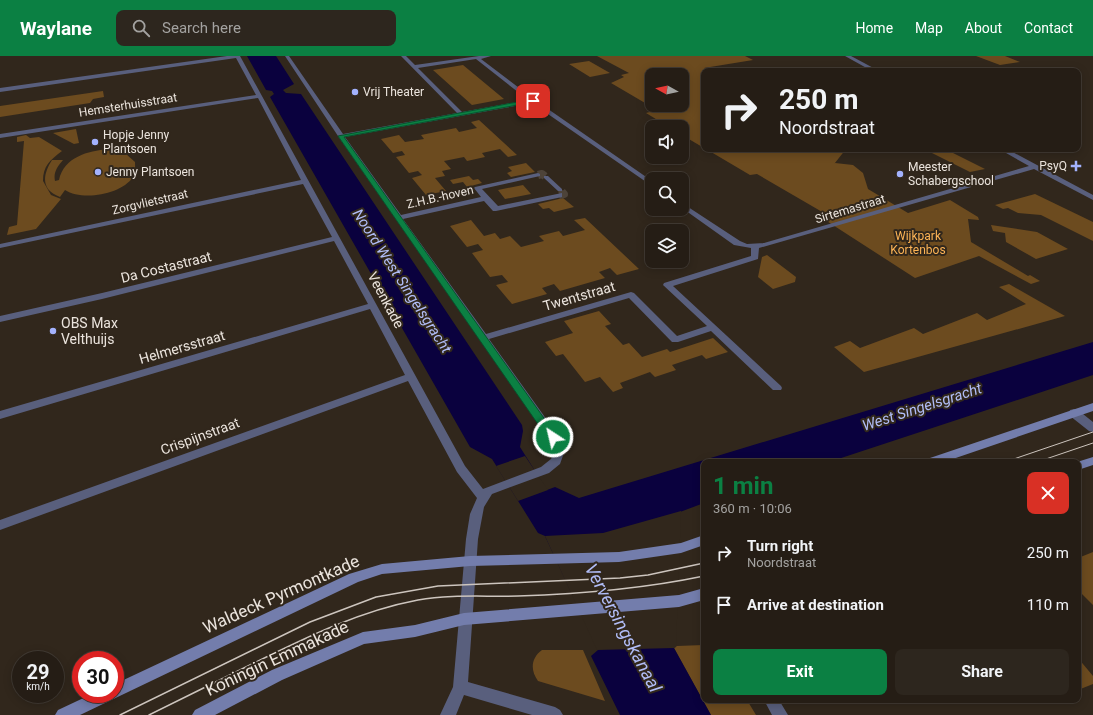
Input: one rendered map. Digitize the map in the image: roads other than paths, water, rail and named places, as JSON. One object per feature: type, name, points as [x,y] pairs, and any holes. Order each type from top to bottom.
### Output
[{"type":"main road","points":[[940,459],[1093,407]]},
{"type":"main road","points":[[1081,465],[1093,461]]},
{"type":"main road","name":"Waldeck Pyrmontkade","points":[[124,687],[354,578],[382,569],[470,561],[619,557],[681,548],[701,541]]},
{"type":"main road","name":"Koningin Emmakade","points":[[200,715],[276,675],[363,638],[415,631],[464,619],[678,601],[701,595]]},
{"type":"main road","points":[[63,715],[89,703]]},
{"type":"street","points":[[0,90],[238,56]]},
{"type":"street","name":"Veenkade","points":[[238,56],[461,469],[482,497]]},
{"type":"street","points":[[287,56],[560,450],[553,465],[536,474],[488,491],[482,497],[475,518],[470,561],[464,619],[460,687],[448,715]]},
{"type":"street","points":[[403,56],[461,114]]},
{"type":"street","points":[[414,67],[459,58],[489,56]]},
{"type":"street","points":[[846,56],[871,68]]},
{"type":"street","points":[[477,58],[533,101],[645,179]]},
{"type":"street","name":"Hemsterhuisstraat","points":[[0,136],[260,96]]},
{"type":"street","points":[[341,136],[533,101]]},
{"type":"street","points":[[1007,152],[1093,198]]},
{"type":"street","name":"Sirtemastraat","points":[[689,209],[738,243],[755,246],[771,243],[1034,167]]},
{"type":"street","name":"Z.H.B.-hoven","points":[[538,175],[477,188],[496,209],[560,192],[546,177]]},
{"type":"street","name":"Zorgvlietstraat","points":[[0,246],[306,181]]},
{"type":"street","name":"Z.H.B.-hoven","points":[[399,218],[486,198]]},
{"type":"street","name":"Da Costastraat","points":[[0,319],[102,296],[337,238]]},
{"type":"street","points":[[755,246],[755,257],[667,285],[776,388]]},
{"type":"street","name":"Twentstraat","points":[[483,338],[631,295],[675,340],[713,327]]},
{"type":"street","name":"Helmersstraat","points":[[0,414],[372,306]]},
{"type":"street","name":"Crispijnstraat","points":[[0,525],[411,376]]},
{"type":"street","points":[[1074,413],[1093,428]]},
{"type":"street","points":[[460,687],[492,695],[555,715]]},
{"type":"street","points":[[773,703],[780,715]]},
{"type":"water","points":[[247,56],[276,56],[294,84],[283,90],[286,93],[301,94],[522,425],[523,431],[520,447],[547,490],[555,487],[579,498],[701,461],[701,504],[680,512],[674,648],[701,697],[701,703],[704,703],[711,715],[620,715],[591,656],[598,650],[545,536],[538,533],[492,459],[470,447],[270,97],[274,94],[272,91],[266,90]]},
{"type":"water","name":"West Singelsgracht","points":[[1093,342],[1093,375],[838,459],[708,459]]},
{"type":"tunnel","points":[[538,175],[542,174],[546,177]]},
{"type":"tunnel","points":[[559,195],[564,194],[560,190]]},
{"type":"tram line","points":[[1014,459],[1093,432]]},
{"type":"tram line","points":[[1046,459],[1093,443]]},
{"type":"tram line","points":[[120,715],[310,622],[376,597],[438,586],[620,578],[648,575],[701,564]]},
{"type":"tram line","points":[[149,715],[312,635],[354,618],[396,605],[418,600],[443,597],[518,596],[611,590],[681,581],[701,577]]},
{"type":"place","name":"Vrij Theater","points":[[355,92]]},
{"type":"place","name":"Hopje Jenny Plantsoen","points":[[95,142]]},
{"type":"place","name":"PsyQ","points":[[1076,166]]},
{"type":"place","name":"Jenny Plantsoen","points":[[98,172]]},
{"type":"place","name":"Meester Schabergschool","points":[[900,174]]},
{"type":"place","name":"OBS Max Velthuijs","points":[[53,331]]},
{"type":"park label","name":"Wijkpark Kortenbos","points":[[918,243]]},
{"type":"water label","name":"Noord West Singelsgracht","points":[[402,281]]},
{"type":"water label","name":"Verversingskanaal","points":[[623,628]]}]
